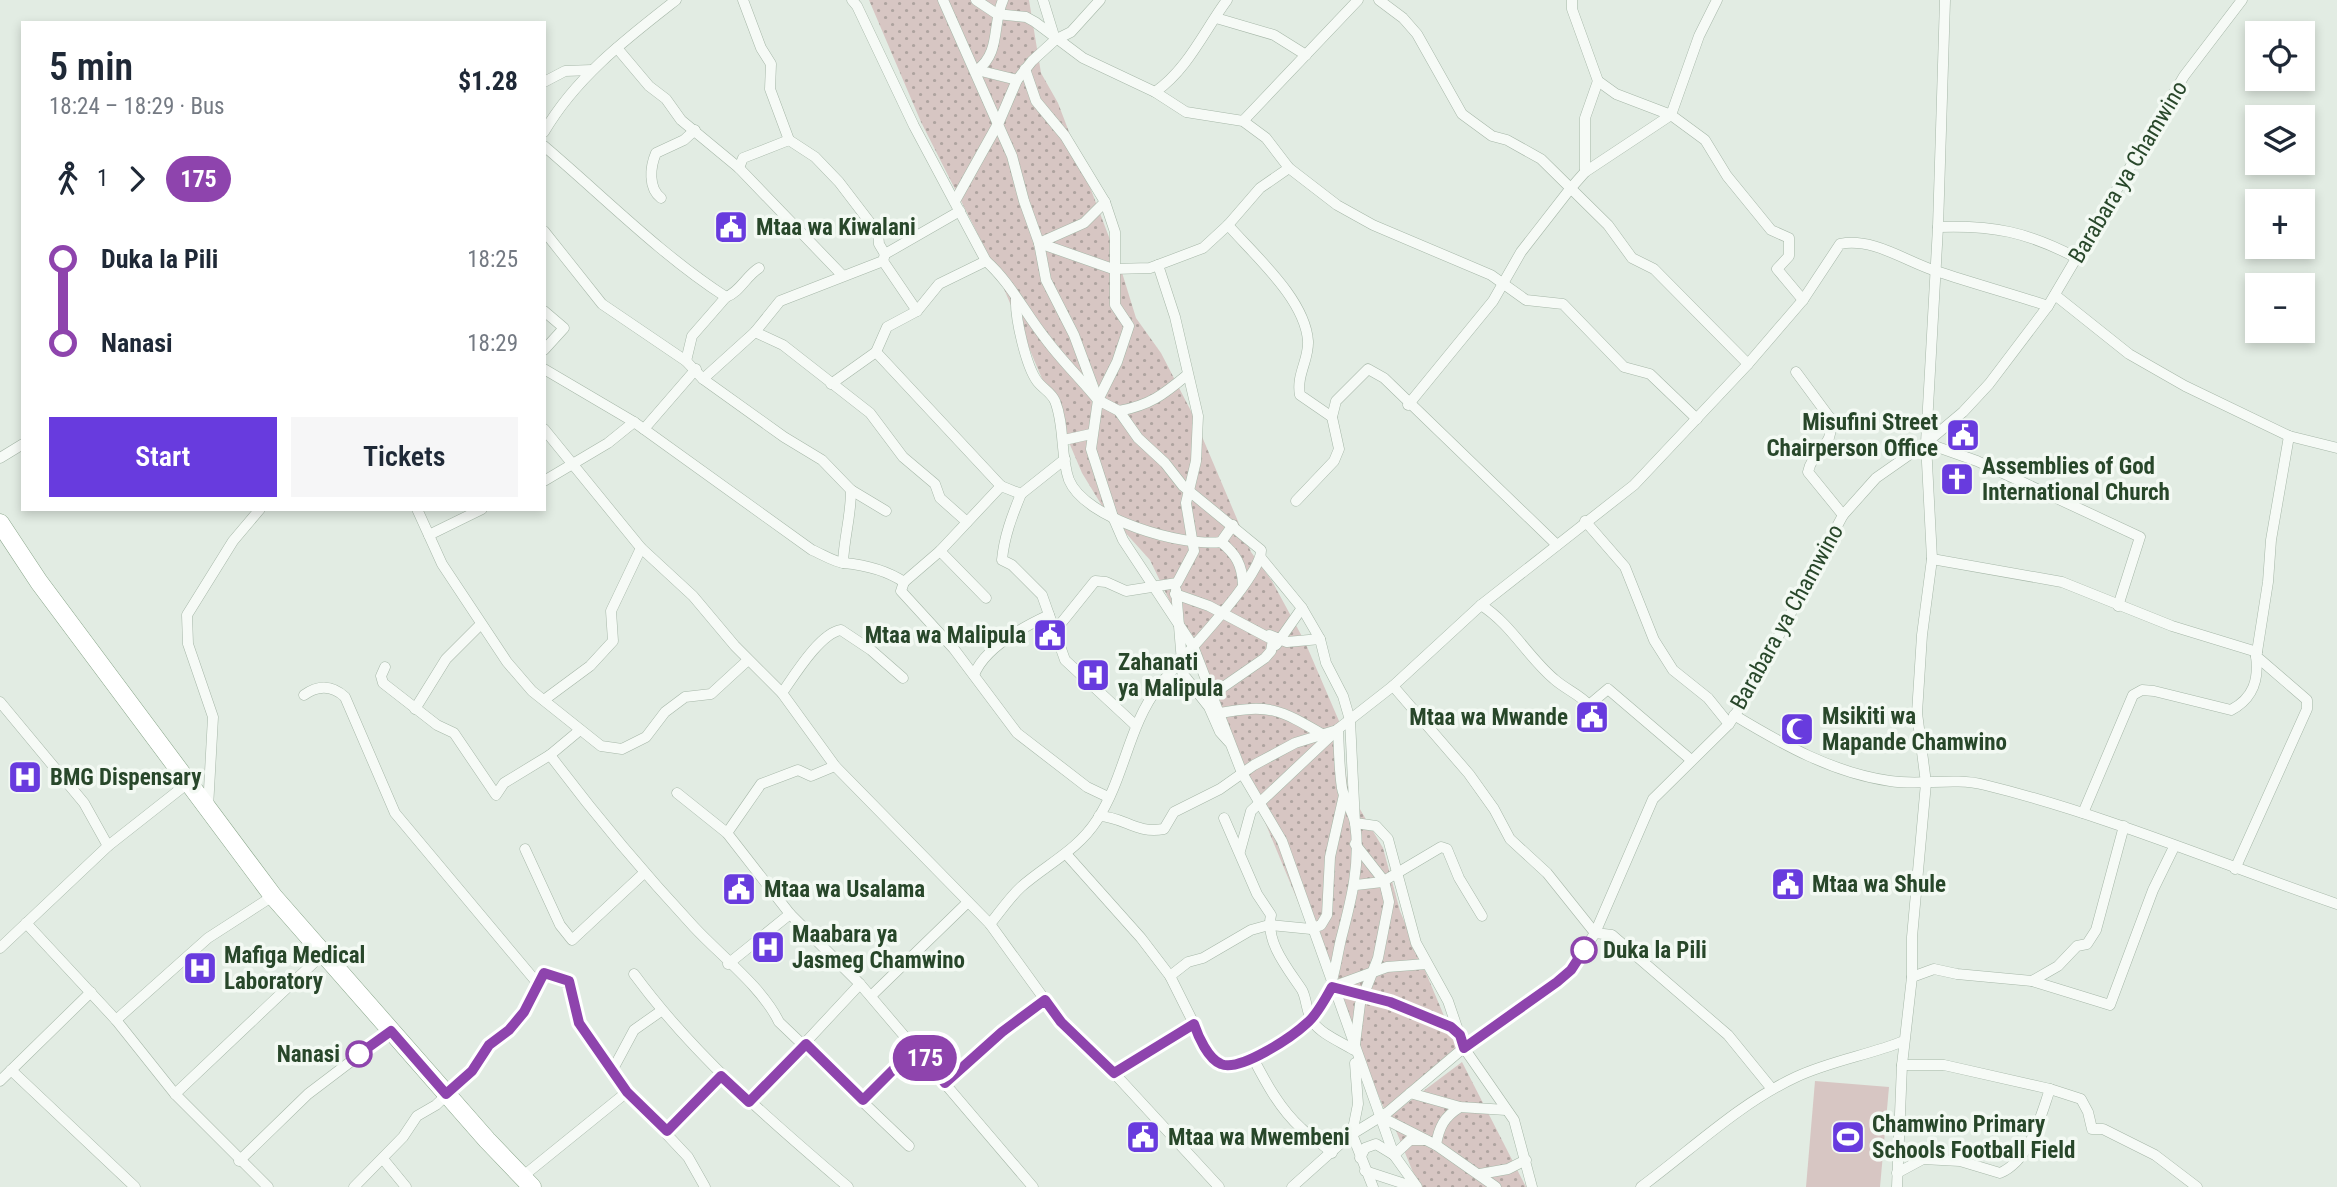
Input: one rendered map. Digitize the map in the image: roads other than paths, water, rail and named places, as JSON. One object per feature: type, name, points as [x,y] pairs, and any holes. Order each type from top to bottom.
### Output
[{"type":"highway","points":[[0,523],[39,582],[274,897],[446,1094],[527,1182]]},
{"type":"street","points":[[546,129],[559,106],[592,69],[676,0]]},
{"type":"street","points":[[743,0],[761,48],[771,64],[770,89],[789,140],[815,156],[839,182],[878,233],[884,258],[917,311]]},
{"type":"street","points":[[852,0],[858,6],[914,126],[986,261],[1003,275],[1016,299],[1098,400],[1119,411],[1146,447],[1188,490],[1257,545],[1261,558],[1302,608],[1320,639],[1326,663],[1343,696],[1350,720],[1356,885],[1332,987],[1311,1020],[1253,1058],[1231,1066],[1221,1064],[1208,1051],[1170,976],[1141,938],[1067,855]]},
{"type":"street","points":[[943,0],[999,122],[1039,243],[1046,280],[1062,309],[1098,400]]},
{"type":"street","points":[[976,0],[997,14],[1026,17],[1083,58],[1155,92],[1186,112],[1243,121],[1266,138],[1289,168],[1337,205],[1373,225],[1505,284],[1525,300],[1563,304],[1624,367],[1650,374],[1697,419]]},
{"type":"street","points":[[977,70],[990,56],[995,41],[997,14],[1003,0]]},
{"type":"street","points":[[1043,0],[1055,40]]},
{"type":"street","points":[[703,379],[755,332],[780,301],[826,285],[842,275],[884,258],[957,206],[1017,79],[1055,40],[1071,32],[1100,0]]},
{"type":"street","points":[[1155,92],[1168,83],[1227,0]]},
{"type":"street","points":[[1243,121],[1358,0]]},
{"type":"street","points":[[1379,0],[1403,18],[1417,34],[1462,114],[1492,136],[1507,140],[1541,159],[1608,225],[1632,258],[1654,269],[1748,363]]},
{"type":"street","points":[[1572,0],[1598,81],[1616,94],[1671,115],[1705,140],[1727,176],[1771,230],[1789,238],[1789,256],[1777,269],[1803,300]]},
{"type":"street","points":[[1408,405],[1462,342],[1505,284],[1521,252],[1570,189],[1585,173],[1671,115],[1694,48],[1717,0]]},
{"type":"street","points":[[1897,1187],[1902,1065],[1912,977],[1912,937],[1926,783],[1917,713],[1922,635],[1932,559],[1926,443],[1938,227],[1945,0]]},
{"type":"street","name":"Barabara ya Chamwino","points":[[1292,1187],[1352,1134],[1381,1117],[1464,1048],[1571,970],[1595,933],[1653,799],[1731,720],[1843,515],[1877,478],[1963,412],[1989,384],[2055,295],[2184,76],[2242,0]]},
{"type":"street","points":[[1216,18],[1274,35],[1306,55]]},
{"type":"street","points":[[617,48],[649,86],[666,99],[681,120],[739,168],[842,275]]},
{"type":"street","points":[[546,81],[565,71],[592,69]]},
{"type":"street","points":[[1025,69],[1036,101],[1065,136],[1105,202],[1115,232],[1115,304],[1129,326],[1117,362],[1098,400],[1091,434],[1091,449],[1113,517],[1123,540],[1193,646],[1242,773],[1282,841],[1339,1008],[1394,1155],[1416,1187]]},
{"type":"street","points":[[977,70],[1017,79]]},
{"type":"street","points":[[1585,173],[1585,118],[1598,81]]},
{"type":"street","points":[[661,198],[654,192],[652,180],[656,153],[684,140],[695,130]]},
{"type":"street","points":[[739,168],[743,158],[789,140]]},
{"type":"street","points":[[546,148],[625,214],[669,257],[726,297]]},
{"type":"street","points":[[1039,243],[1113,269],[1158,265],[1203,248],[1228,225],[1260,188],[1289,168]]},
{"type":"street","points":[[1039,243],[1084,223],[1105,202]]},
{"type":"street","points":[[1228,225],[1299,308],[1308,342],[1299,377],[1300,395],[1332,417]]},
{"type":"street","points":[[1938,227],[1979,226],[2017,231],[2077,258]]},
{"type":"street","points":[[546,234],[602,304],[686,361],[703,379],[784,437],[822,460],[851,490],[886,511]]},
{"type":"street","points":[[1240,851],[1247,820],[1260,803],[1338,729],[1393,686],[1481,605],[1634,485],[1803,300],[1835,248],[1845,243],[1881,249],[1936,271],[2048,306]]},
{"type":"street","points":[[831,384],[876,352],[887,327],[917,311],[939,284],[986,261]]},
{"type":"street","points":[[1158,265],[1175,317],[1198,416],[1198,442],[1186,503],[1195,542],[1189,566],[1177,583],[1175,594],[1181,660],[1184,674],[1209,707],[1220,732],[1234,747]]},
{"type":"street","points":[[686,361],[692,336],[726,297],[733,294],[749,275],[759,268]]},
{"type":"street","points":[[2055,295],[2129,354],[2185,386],[2289,436],[2337,448]]},
{"type":"street","points":[[1016,299],[1015,322],[1037,381],[1054,399],[1064,440],[1065,459],[1074,490],[1096,510],[1177,540],[1221,541],[1234,552],[1240,564],[1243,584]]},
{"type":"street","points":[[546,312],[564,328],[546,348]]},
{"type":"street","points":[[755,332],[783,345],[870,413],[903,457],[935,484],[940,498],[967,522]]},
{"type":"street","points":[[876,352],[1001,486],[1021,494]]},
{"type":"street","points":[[1070,368],[1078,367],[1082,357]]},
{"type":"street","points":[[645,429],[696,369]]},
{"type":"street","points":[[1296,501],[1334,461],[1339,449],[1332,417],[1336,401],[1368,369],[1384,378],[1408,405],[1557,545]]},
{"type":"street","points":[[546,370],[635,422],[812,550],[843,563],[855,562],[874,570],[888,572],[904,582]]},
{"type":"street","points":[[1796,372],[1830,418],[1832,427],[1832,437],[1808,472],[1843,515]]},
{"type":"street","points":[[1119,411],[1143,407],[1187,375]]},
{"type":"street","points":[[546,480],[608,443],[635,422]]},
{"type":"street","points":[[546,431],[641,548],[693,596],[748,660],[782,693],[835,766],[990,924],[1061,1022],[1114,1073],[1219,1187]]},
{"type":"street","points":[[1064,440],[1091,434]]},
{"type":"street","points":[[2083,813],[2133,695],[2142,690],[2154,691],[2231,710],[2251,693],[2259,676],[2256,654],[2269,582],[2271,540],[2289,436]]},
{"type":"street","points":[[1926,443],[1977,461],[2140,537],[2118,606]]},
{"type":"street","points":[[0,457],[21,445]]},
{"type":"street","points":[[1065,459],[1021,494],[1004,535],[1007,544],[1002,560],[1012,565],[1042,596],[1065,660],[1134,724]]},
{"type":"street","points":[[1001,486],[940,551],[904,582],[901,591],[974,675],[1017,733],[1087,787],[1108,797]]},
{"type":"street","points":[[843,563],[844,540],[851,520],[851,490]]},
{"type":"street","points":[[208,808],[213,717],[188,644],[187,615],[233,541],[258,511]]},
{"type":"street","points":[[418,511],[442,564],[480,625],[515,672],[544,700],[601,746],[622,749],[646,737],[665,712],[685,697],[711,694],[748,660]]},
{"type":"street","points":[[429,536],[478,511]]},
{"type":"street","points":[[1585,521],[1625,568],[1654,640],[1673,670],[1731,720],[1800,754],[1887,781],[1926,783],[1948,780],[1983,784],[2083,813],[2123,826],[2174,848],[2337,904]]},
{"type":"street","points":[[1221,541],[1233,526]]},
{"type":"street","points":[[544,700],[590,666],[613,641],[611,611],[641,548]]},
{"type":"street","points":[[940,551],[986,598]]},
{"type":"street","points":[[990,924],[1021,887],[1067,855],[1099,816],[1123,770],[1134,724],[1158,687],[1221,614],[1261,558]]},
{"type":"street","points":[[1932,559],[2062,582],[2118,606],[2256,654],[2299,691],[2309,704],[2235,869]]},
{"type":"street","points":[[1054,632],[1095,581],[1106,582],[1126,591],[1177,583]]},
{"type":"street","points":[[1175,594],[1209,606],[1279,640],[1320,639]]},
{"type":"street","points":[[1481,605],[1500,617],[1554,679],[1589,705],[1608,689],[1690,760]]},
{"type":"street","points":[[1213,694],[1271,651],[1302,608]]},
{"type":"street","points":[[974,675],[978,666],[1020,628],[1049,615]]},
{"type":"street","points":[[415,709],[446,659],[480,625]]},
{"type":"street","points":[[782,693],[805,660],[833,631],[841,630],[872,650],[903,678]]},
{"type":"street","points":[[1268,635],[1274,644],[1271,651]]},
{"type":"street","points":[[385,667],[381,676],[383,684],[438,726],[454,733],[467,748],[473,765],[496,795],[504,783],[550,755],[580,730]]},
{"type":"street","points":[[1393,686],[1469,774],[1494,809],[1510,839],[1547,873],[1595,933],[1612,935],[1728,1035],[1772,1090]]},
{"type":"street","points":[[304,695],[317,687],[330,688],[345,697],[395,813],[539,985]]},
{"type":"street","points":[[0,702],[84,803],[108,846]]},
{"type":"street","points":[[1220,713],[1275,709],[1290,714],[1322,734]]},
{"type":"street","points":[[1099,816],[1117,817],[1130,827],[1140,830],[1164,830],[1174,812],[1220,789],[1242,773],[1295,743],[1338,729]]},
{"type":"street","points":[[1338,729],[1344,794],[1355,823]]},
{"type":"street","points":[[550,755],[644,873],[728,964],[770,1003],[779,1022],[806,1044],[909,1146]]},
{"type":"street","points":[[727,833],[750,796],[770,778],[798,770],[811,776],[835,766]]},
{"type":"street","points":[[0,948],[108,846],[188,783]]},
{"type":"street","points":[[677,793],[727,833],[790,914],[871,996],[1032,1187]]},
{"type":"street","points":[[1170,976],[1188,962],[1203,958],[1251,930],[1269,926],[1311,929],[1321,925],[1327,915],[1330,857],[1344,794]]},
{"type":"street","points":[[1224,818],[1257,894],[1271,915],[1269,926],[1278,953],[1303,992],[1311,1020],[1331,1037],[1354,1050]]},
{"type":"street","points":[[1355,823],[1376,826],[1388,839],[1404,905],[1426,964],[1448,1001],[1464,1048],[1514,1120],[1532,1187]]},
{"type":"street","points":[[2032,981],[2058,966],[2077,946],[2087,944],[2096,930],[2123,826]]},
{"type":"street","points":[[1355,844],[1384,881],[1389,902],[1374,972],[1363,994],[1354,1050],[1358,1104],[1352,1134],[1373,1187]]},
{"type":"street","points":[[1356,885],[1369,886],[1384,881],[1441,847],[1447,849],[1459,878],[1482,916]]},
{"type":"street","points":[[1912,977],[1934,969],[1957,974],[2032,981],[2110,1005],[2153,890],[2174,848]]},
{"type":"street","points":[[525,849],[560,925],[572,940],[644,873]]},
{"type":"street","points":[[116,1020],[208,938],[274,897]]},
{"type":"street","points":[[871,996],[968,902]]},
{"type":"street","points":[[728,964],[790,914]]},
{"type":"street","points":[[26,923],[116,1020],[175,1094],[239,1161],[268,1187]]},
{"type":"street","points":[[175,1094],[324,953]]},
{"type":"street","points":[[1332,987],[1374,972],[1426,964]]},
{"type":"street","points":[[2058,966],[2060,988]]},
{"type":"street","points":[[354,1187],[403,1137],[416,1116],[436,1105],[472,1071],[489,1045],[509,1030],[524,1012],[544,973],[569,981],[579,1023],[627,1092],[667,1131],[688,1157],[705,1187]]},
{"type":"street","points":[[634,974],[661,1011],[721,1076],[848,1187]]},
{"type":"street","points":[[749,1102],[860,984]]},
{"type":"street","points":[[1332,987],[1363,994],[1451,1027],[1460,1035]]},
{"type":"street","points":[[0,1081],[91,992]]},
{"type":"street","points":[[1303,992],[1339,1008]]},
{"type":"street","points":[[945,1083],[1002,1032],[1045,1000]]},
{"type":"street","points":[[611,1071],[634,1030],[661,1011]]},
{"type":"street","points":[[1114,1073],[1194,1024]]},
{"type":"street","points":[[239,1161],[308,1094],[391,1031]]},
{"type":"street","points":[[1641,1187],[1772,1090],[1798,1076],[1868,1056],[1904,1041]]},
{"type":"street","points":[[863,1100],[916,1047]]},
{"type":"street","points":[[1253,1058],[1278,1102],[1302,1130],[1315,1137],[1332,1153]]},
{"type":"street","points":[[1902,1065],[1944,1065],[2050,1089],[2081,1099],[2092,1129],[2103,1129],[2155,1155],[2197,1187]]},
{"type":"street","points":[[11,1070],[135,1187]]},
{"type":"street","points":[[667,1131],[721,1076]]},
{"type":"street","points":[[1897,1173],[1923,1159],[1960,1161],[2000,1173],[2010,1169],[2024,1152],[2037,1126],[2050,1089]]},
{"type":"street","points":[[527,1182],[627,1092]]},
{"type":"street","points":[[1410,1093],[1460,1107],[1506,1110]]},
{"type":"street","points":[[1432,1143],[1449,1114],[1460,1107]]},
{"type":"street","points":[[1381,1117],[1432,1143],[1496,1187]]},
{"type":"street","points":[[1394,1155],[1410,1140],[1432,1143]]},
{"type":"street","points":[[1360,1158],[1366,1148],[1376,1144],[1394,1155]]},
{"type":"street","points":[[383,1159],[406,1187]]},
{"type":"street","points":[[1480,1174],[1508,1169],[1526,1160]]},
{"type":"street","points":[[1365,1171],[1416,1187]]},
{"type":"place","name":"Mtaa wa Kiwalani","points":[[731,227]]},
{"type":"place","name":"Misufini Street Chairperson Office","points":[[1963,435]]},
{"type":"place","name":"Assemblies of God International Church","points":[[1957,479]]},
{"type":"place","name":"Mtaa wa Malipula","points":[[1050,635]]},
{"type":"place","name":"Zahanati ya Malipula","points":[[1093,675]]},
{"type":"place","name":"Mtaa wa Mwande","points":[[1592,717]]},
{"type":"place","name":"Msikiti wa Mapande Chamwino","points":[[1797,729]]},
{"type":"place","name":"BMG Dispensary","points":[[25,777]]},
{"type":"place","name":"Mtaa wa Shule","points":[[1788,884]]},
{"type":"place","name":"Mtaa wa Usalama","points":[[739,889]]},
{"type":"place","name":"Maabara ya Jasmeg Chamwino","points":[[768,947]]},
{"type":"place","name":"Duka la Pili","points":[[1584,950]]},
{"type":"place","name":"Mafiga Medical Laboratory","points":[[200,968]]},
{"type":"place","name":"Nanasi","points":[[359,1054]]},
{"type":"place","name":"Mtaa wa Mwembeni","points":[[1143,1137]]},
{"type":"place","name":"Chamwino Primary Schools Football Field","points":[[1848,1137]]}]
